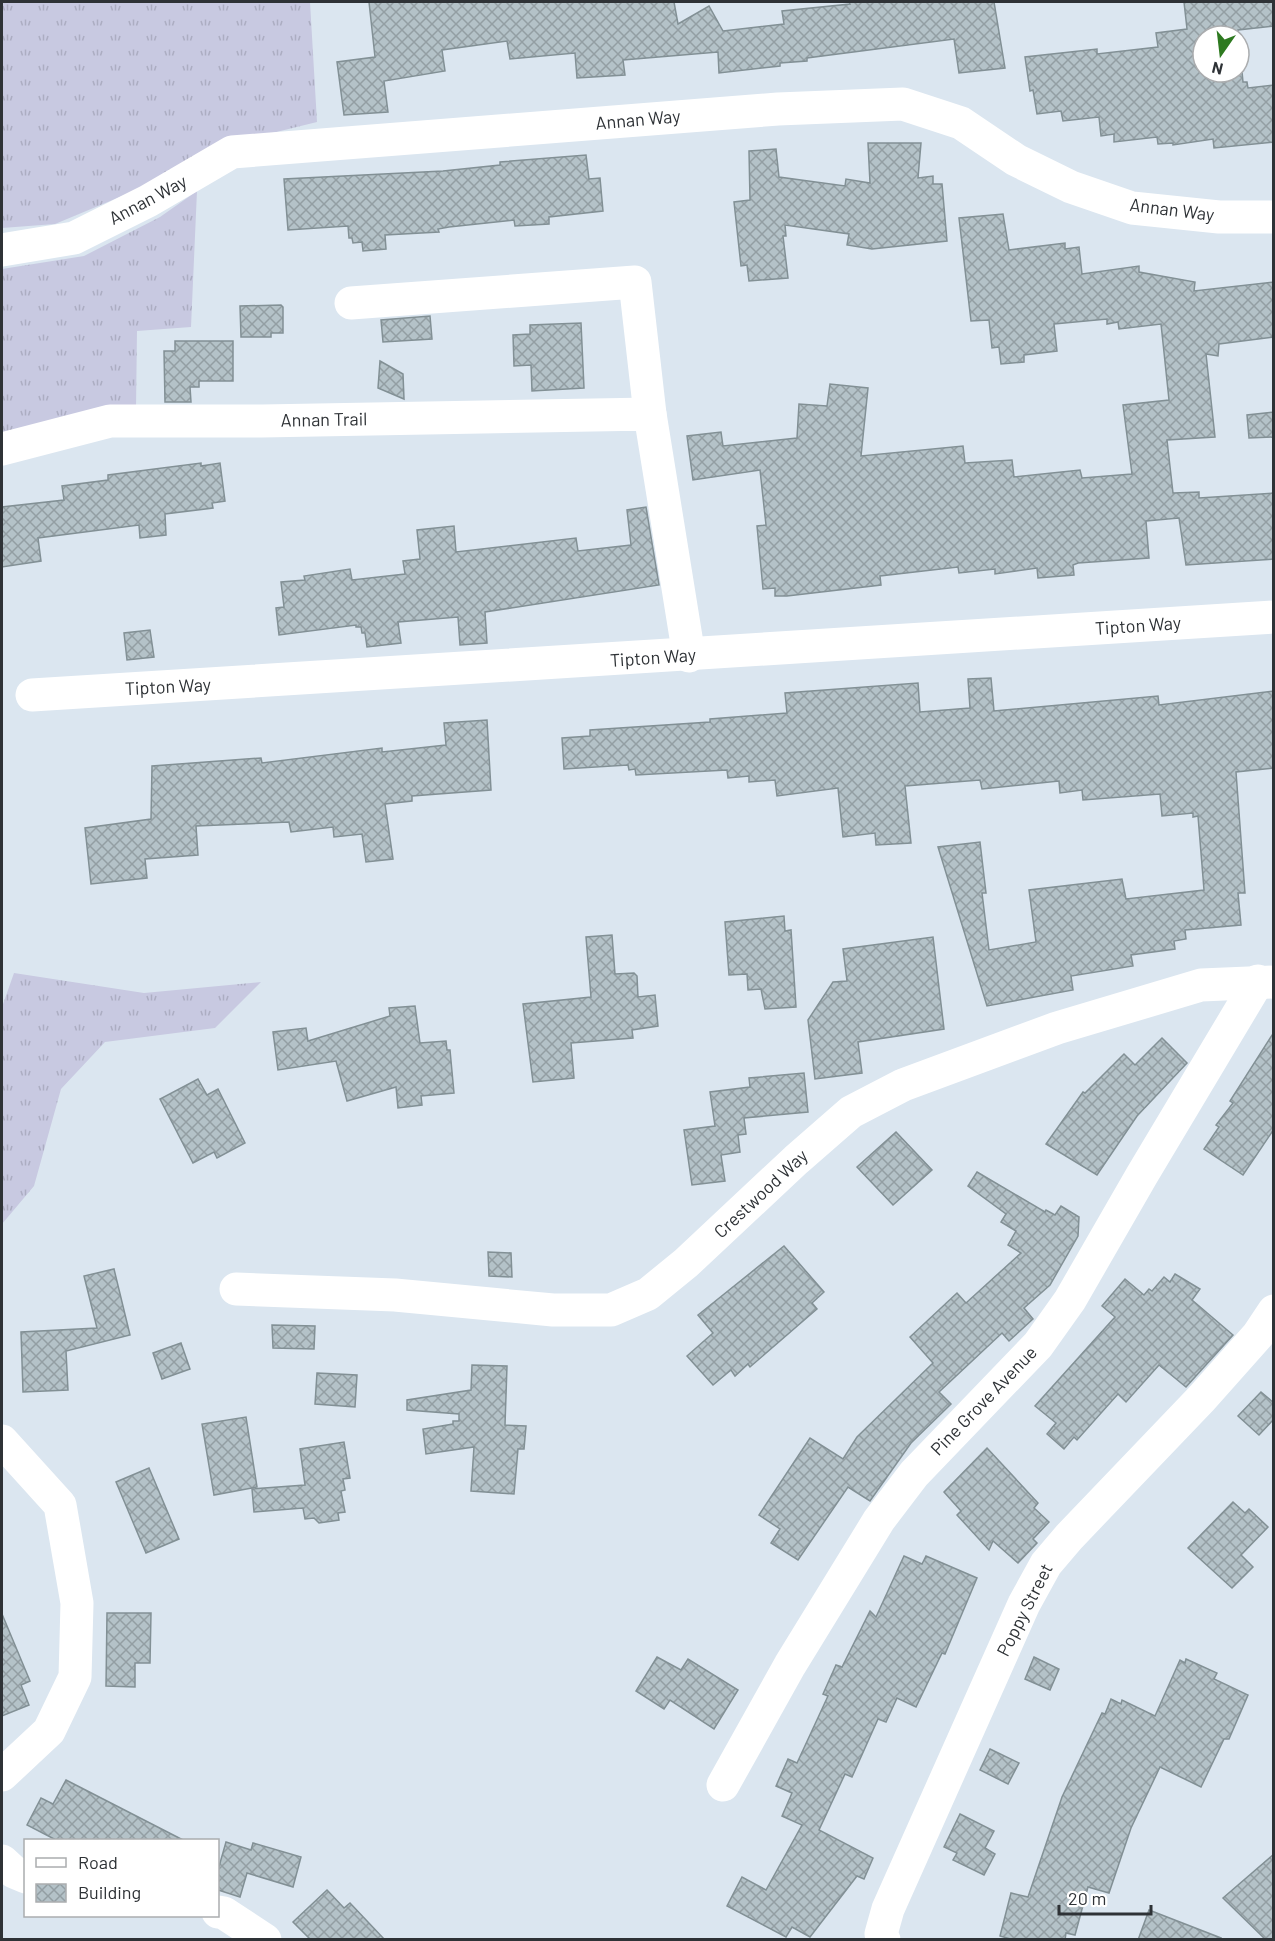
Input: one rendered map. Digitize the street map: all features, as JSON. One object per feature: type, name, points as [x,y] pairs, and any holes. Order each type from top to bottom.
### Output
[{"type":"street","name":"Annan Way","points":[[2,250],[74,238],[148,201],[232,152],[778,109],[903,104],[961,123],[1016,160],[1052,178],[1132,208],[1220,217],[1274,217]]},
{"type":"street","points":[[351,303],[635,282],[650,414],[689,656]]},
{"type":"street","name":"Annan Trail","points":[[2,449],[110,421],[273,421],[650,414]]},
{"type":"street","name":"Tipton Way","points":[[32,696],[1274,617]]},
{"type":"street","name":"Crestwood Way","points":[[236,1289],[395,1294],[553,1310],[611,1310],[648,1294],[686,1263],[851,1112],[903,1085],[1057,1028],[1201,985],[1266,982]]},
{"type":"street","name":"Pine Grove Avenue","points":[[723,1785],[790,1665],[879,1520],[914,1474],[1038,1345],[1070,1300],[1142,1174],[1266,982]]},
{"type":"street","name":"Poppy Street","points":[[882,1937],[892,1898],[1024,1604],[1046,1564],[1202,1398],[1258,1335],[1274,1311]]},
{"type":"street","points":[[2,1441],[60,1505],[77,1603],[75,1677],[49,1731],[2,1775]]},
{"type":"street","points":[[2,1861],[14,1872],[24,1876]]},
{"type":"street","points":[[219,1912],[224,1913],[265,1940]]},
{"type":"green space","points":[[2,2],[310,2],[317,122],[220,146],[139,189],[55,224],[2,228]]},
{"type":"green space","points":[[197,191],[191,327],[137,331],[136,409],[2,434],[2,269],[84,256],[160,217]]},
{"type":"green space","points":[[14,973],[144,993],[261,982],[215,1028],[105,1042],[61,1089],[34,1186],[2,1224],[2,1007]]},
{"type":"building","points":[[369,2],[674,2],[678,24],[709,6],[723,31],[784,24],[782,11],[850,4],[849,2],[994,2],[1005,68],[959,73],[954,39],[807,58],[807,61],[780,63],[780,66],[719,73],[718,52],[623,60],[625,75],[577,78],[575,53],[510,59],[507,41],[442,50],[445,71],[384,81],[388,112],[344,115],[337,62],[375,57]]},
{"type":"building","points":[[1184,2],[1274,2],[1274,26],[1251,29],[1251,24],[1191,24],[1191,84],[1247,84],[1248,88],[1274,85],[1274,142],[1214,148],[1213,139],[1173,145],[1173,143],[1158,144],[1157,137],[1114,142],[1114,134],[1101,136],[1099,117],[1063,121],[1061,111],[1037,114],[1033,90],[1030,91],[1025,57],[1097,49],[1097,54],[1158,47],[1156,33],[1187,29]]},
{"type":"building","points":[[868,143],[921,143],[918,178],[933,176],[933,184],[942,184],[947,241],[872,249],[847,245],[849,234],[785,225],[786,236],[783,236],[788,278],[749,281],[747,265],[741,266],[734,202],[750,200],[749,151],[776,149],[779,177],[845,186],[846,179],[870,183]]},
{"type":"building","points":[[586,155],[589,179],[600,178],[603,211],[549,217],[549,224],[515,226],[514,220],[449,227],[438,229],[439,232],[385,235],[386,249],[363,251],[362,242],[353,243],[352,238],[349,238],[348,226],[288,230],[284,179],[443,171],[500,165],[500,162]]},
{"type":"building","points":[[1003,214],[1009,250],[1065,243],[1065,249],[1079,247],[1082,274],[1139,266],[1139,272],[1195,282],[1194,291],[1274,282],[1274,337],[1219,344],[1218,356],[1206,354],[1215,437],[1167,440],[1173,493],[1199,492],[1199,498],[1274,493],[1274,559],[1186,565],[1179,518],[1146,521],[1149,558],[1078,563],[1073,565],[1074,575],[1038,578],[1037,568],[995,574],[995,569],[959,573],[958,567],[880,576],[881,585],[787,596],[775,596],[775,588],[763,589],[757,526],[766,525],[760,470],[693,480],[687,436],[721,432],[723,446],[797,438],[799,404],[827,406],[830,384],[868,388],[861,456],[963,446],[965,463],[1012,460],[1014,477],[1080,470],[1082,478],[1132,474],[1123,405],[1169,400],[1161,324],[1119,329],[1118,322],[1107,324],[1107,319],[1054,324],[1057,351],[1024,355],[1024,362],[1001,364],[999,347],[992,348],[989,320],[971,321],[959,218]]},
{"type":"building","points":[[281,305],[283,307],[283,333],[271,333],[271,337],[241,337],[240,306]]},
{"type":"building","points":[[430,316],[432,339],[383,342],[381,320]]},
{"type":"building","points":[[581,323],[584,388],[532,391],[531,365],[514,366],[513,335],[530,334],[530,325]]},
{"type":"building","points":[[175,341],[233,341],[233,381],[199,381],[199,387],[190,387],[191,402],[165,402],[164,351],[175,351]]},
{"type":"building","points":[[380,361],[403,374],[404,399],[378,388]]},
{"type":"building","points":[[1274,412],[1274,437],[1249,438],[1247,415]]},
{"type":"building","points":[[201,463],[201,466],[220,463],[225,501],[212,503],[213,508],[165,514],[166,535],[140,538],[139,525],[38,538],[41,561],[2,567],[2,507],[64,500],[62,486],[108,480],[108,475]]},
{"type":"building","points":[[646,507],[659,585],[485,612],[487,643],[460,645],[458,617],[398,622],[401,643],[367,647],[365,633],[362,633],[361,627],[356,627],[356,625],[279,635],[276,608],[284,607],[281,582],[305,580],[304,576],[350,569],[352,580],[405,574],[403,561],[420,559],[417,530],[454,526],[456,552],[576,538],[578,551],[631,545],[627,510]]},
{"type":"building","points":[[150,630],[154,657],[127,660],[124,633]]},
{"type":"building","points":[[991,678],[994,711],[1158,696],[1159,705],[1274,691],[1274,768],[1236,772],[1245,893],[1238,893],[1241,925],[1185,930],[1186,939],[1174,941],[1175,949],[1131,955],[1133,966],[1071,976],[1073,990],[987,1006],[938,847],[980,842],[986,893],[982,893],[989,950],[1036,942],[1029,890],[1122,879],[1126,899],[1204,890],[1198,816],[1193,817],[1193,813],[1162,816],[1160,794],[1083,800],[1082,790],[1060,793],[1059,781],[982,789],[980,780],[905,786],[911,843],[876,845],[875,833],[843,837],[838,788],[777,796],[775,780],[749,782],[749,776],[728,778],[727,770],[636,775],[635,769],[629,770],[628,765],[564,769],[562,738],[590,736],[590,730],[710,722],[710,719],[787,713],[785,693],[918,683],[920,712],[970,708],[968,679]]},
{"type":"building","points":[[487,720],[491,790],[412,796],[412,801],[385,804],[393,859],[366,862],[362,834],[334,837],[333,827],[291,832],[289,822],[196,826],[198,855],[145,859],[147,878],[91,884],[85,828],[151,819],[152,766],[261,758],[262,763],[382,748],[382,752],[446,745],[444,723]]},
{"type":"building","points":[[784,916],[785,931],[791,930],[796,1007],[765,1009],[761,989],[748,990],[747,974],[729,975],[725,922]]},
{"type":"building","points":[[612,935],[615,974],[634,973],[637,976],[638,997],[655,995],[658,1026],[632,1030],[633,1038],[571,1043],[574,1078],[533,1082],[523,1004],[591,997],[586,937]]},
{"type":"building","points":[[933,937],[944,1029],[858,1042],[862,1073],[815,1079],[808,1020],[833,982],[847,981],[843,949]]},
{"type":"building","points":[[415,1006],[420,1043],[446,1041],[447,1050],[450,1050],[454,1093],[421,1096],[422,1105],[398,1108],[396,1087],[347,1101],[336,1061],[278,1070],[273,1032],[306,1028],[308,1041],[390,1016],[389,1008]]},
{"type":"building","points":[[1274,1032],[1274,1129],[1243,1175],[1204,1149],[1219,1127],[1216,1125],[1233,1103],[1230,1101]]},
{"type":"building","points":[[1162,1038],[1187,1063],[1137,1116],[1097,1175],[1046,1144],[1083,1092],[1085,1093],[1124,1054],[1135,1065]]},
{"type":"building","points":[[804,1073],[808,1112],[744,1118],[746,1134],[738,1135],[740,1152],[721,1155],[725,1181],[692,1185],[684,1130],[715,1126],[710,1092],[750,1087],[749,1078]]},
{"type":"building","points":[[198,1079],[207,1095],[218,1089],[245,1143],[217,1158],[214,1152],[193,1163],[160,1099]]},
{"type":"building","points":[[896,1132],[932,1170],[893,1205],[857,1167]]},
{"type":"building","points":[[977,1172],[1045,1212],[1046,1210],[1055,1215],[1061,1206],[1079,1217],[1078,1236],[1050,1285],[1024,1308],[1033,1319],[1009,1341],[1002,1333],[939,1392],[951,1404],[911,1443],[870,1501],[848,1487],[798,1560],[771,1543],[780,1529],[759,1515],[810,1438],[843,1459],[857,1437],[933,1363],[910,1337],[957,1293],[966,1303],[1021,1253],[1008,1245],[1016,1231],[1001,1222],[1006,1214],[968,1186]]},
{"type":"building","points":[[784,1246],[824,1292],[812,1303],[817,1309],[750,1367],[748,1364],[735,1376],[731,1370],[713,1385],[687,1356],[713,1333],[698,1315]]},
{"type":"building","points":[[488,1252],[511,1253],[512,1277],[489,1276]]},
{"type":"building","points":[[114,1269],[130,1335],[66,1351],[68,1390],[23,1392],[21,1332],[97,1328],[84,1276]]},
{"type":"building","points":[[1175,1274],[1200,1289],[1192,1300],[1233,1335],[1186,1387],[1159,1365],[1126,1402],[1118,1394],[1077,1440],[1074,1437],[1064,1449],[1047,1434],[1056,1423],[1035,1406],[1115,1317],[1102,1306],[1125,1279],[1144,1295],[1149,1289],[1152,1291],[1164,1277],[1170,1282]]},
{"type":"building","points":[[272,1325],[315,1326],[314,1349],[273,1348]]},
{"type":"building","points":[[181,1343],[190,1369],[162,1379],[153,1353]]},
{"type":"building","points":[[472,1365],[507,1366],[505,1425],[526,1426],[524,1449],[518,1449],[514,1494],[471,1491],[474,1447],[426,1454],[423,1429],[453,1424],[453,1421],[459,1421],[459,1414],[407,1410],[407,1400],[471,1390]]},
{"type":"building","points":[[317,1373],[357,1375],[355,1407],[315,1404]]},
{"type":"building","points":[[1261,1392],[1274,1403],[1274,1419],[1259,1435],[1238,1416]]},
{"type":"building","points":[[246,1417],[257,1487],[214,1495],[202,1424]]},
{"type":"building","points":[[344,1442],[350,1478],[343,1479],[345,1490],[341,1491],[345,1512],[338,1513],[339,1520],[319,1523],[314,1518],[305,1519],[303,1508],[254,1512],[252,1489],[305,1485],[300,1449]]},
{"type":"building","points":[[987,1448],[1038,1503],[1034,1508],[1049,1522],[1033,1539],[1037,1543],[1018,1563],[993,1541],[989,1550],[957,1515],[961,1511],[944,1492]]},
{"type":"building","points":[[149,1468],[179,1539],[146,1553],[116,1482]]},
{"type":"building","points":[[1233,1502],[1245,1513],[1249,1509],[1268,1527],[1241,1555],[1253,1567],[1232,1588],[1188,1548]]},
{"type":"building","points":[[904,1556],[922,1564],[926,1556],[977,1578],[945,1654],[942,1653],[916,1707],[897,1698],[886,1722],[878,1719],[852,1777],[845,1774],[819,1830],[873,1858],[864,1879],[857,1876],[810,1937],[792,1927],[786,1937],[727,1906],[742,1877],[766,1890],[802,1825],[782,1816],[792,1793],[776,1786],[788,1759],[797,1763],[828,1696],[823,1694],[836,1665],[842,1667],[870,1611],[876,1617]]},
{"type":"building","points":[[107,1613],[151,1613],[150,1663],[135,1663],[135,1687],[106,1686]]},
{"type":"building","points":[[2,1614],[30,1681],[21,1685],[29,1705],[2,1716]]},
{"type":"building","points":[[657,1657],[681,1670],[688,1659],[738,1690],[714,1729],[670,1700],[664,1709],[636,1691]]},
{"type":"building","points":[[1034,1657],[1059,1669],[1050,1690],[1025,1679]]},
{"type":"building","points":[[1186,1659],[1217,1673],[1214,1679],[1248,1695],[1229,1739],[1224,1739],[1201,1787],[1160,1767],[1131,1828],[1109,1893],[1088,1887],[1075,1935],[1066,1933],[1065,1940],[1014,1940],[1000,1936],[1011,1893],[1028,1897],[1062,1797],[1111,1699],[1121,1704],[1122,1700],[1155,1716],[1180,1660],[1185,1663]]},
{"type":"building","points":[[990,1749],[1019,1763],[1008,1784],[980,1770]]},
{"type":"building","points":[[66,1780],[181,1839],[54,1839],[27,1825],[41,1798],[53,1804]]},
{"type":"building","points":[[960,1814],[994,1831],[985,1848],[995,1854],[984,1875],[953,1860],[957,1853],[944,1847]]},
{"type":"building","points":[[226,1842],[251,1850],[253,1843],[301,1857],[293,1887],[247,1873],[240,1897],[219,1890],[219,1866]]},
{"type":"building","points":[[1274,1854],[1274,1940],[1266,1940],[1223,1898]]},
{"type":"building","points":[[327,1890],[344,1908],[350,1903],[385,1940],[311,1940],[293,1922]]},
{"type":"building","points":[[1149,1910],[1221,1938],[1220,1940],[1138,1940]]}]
